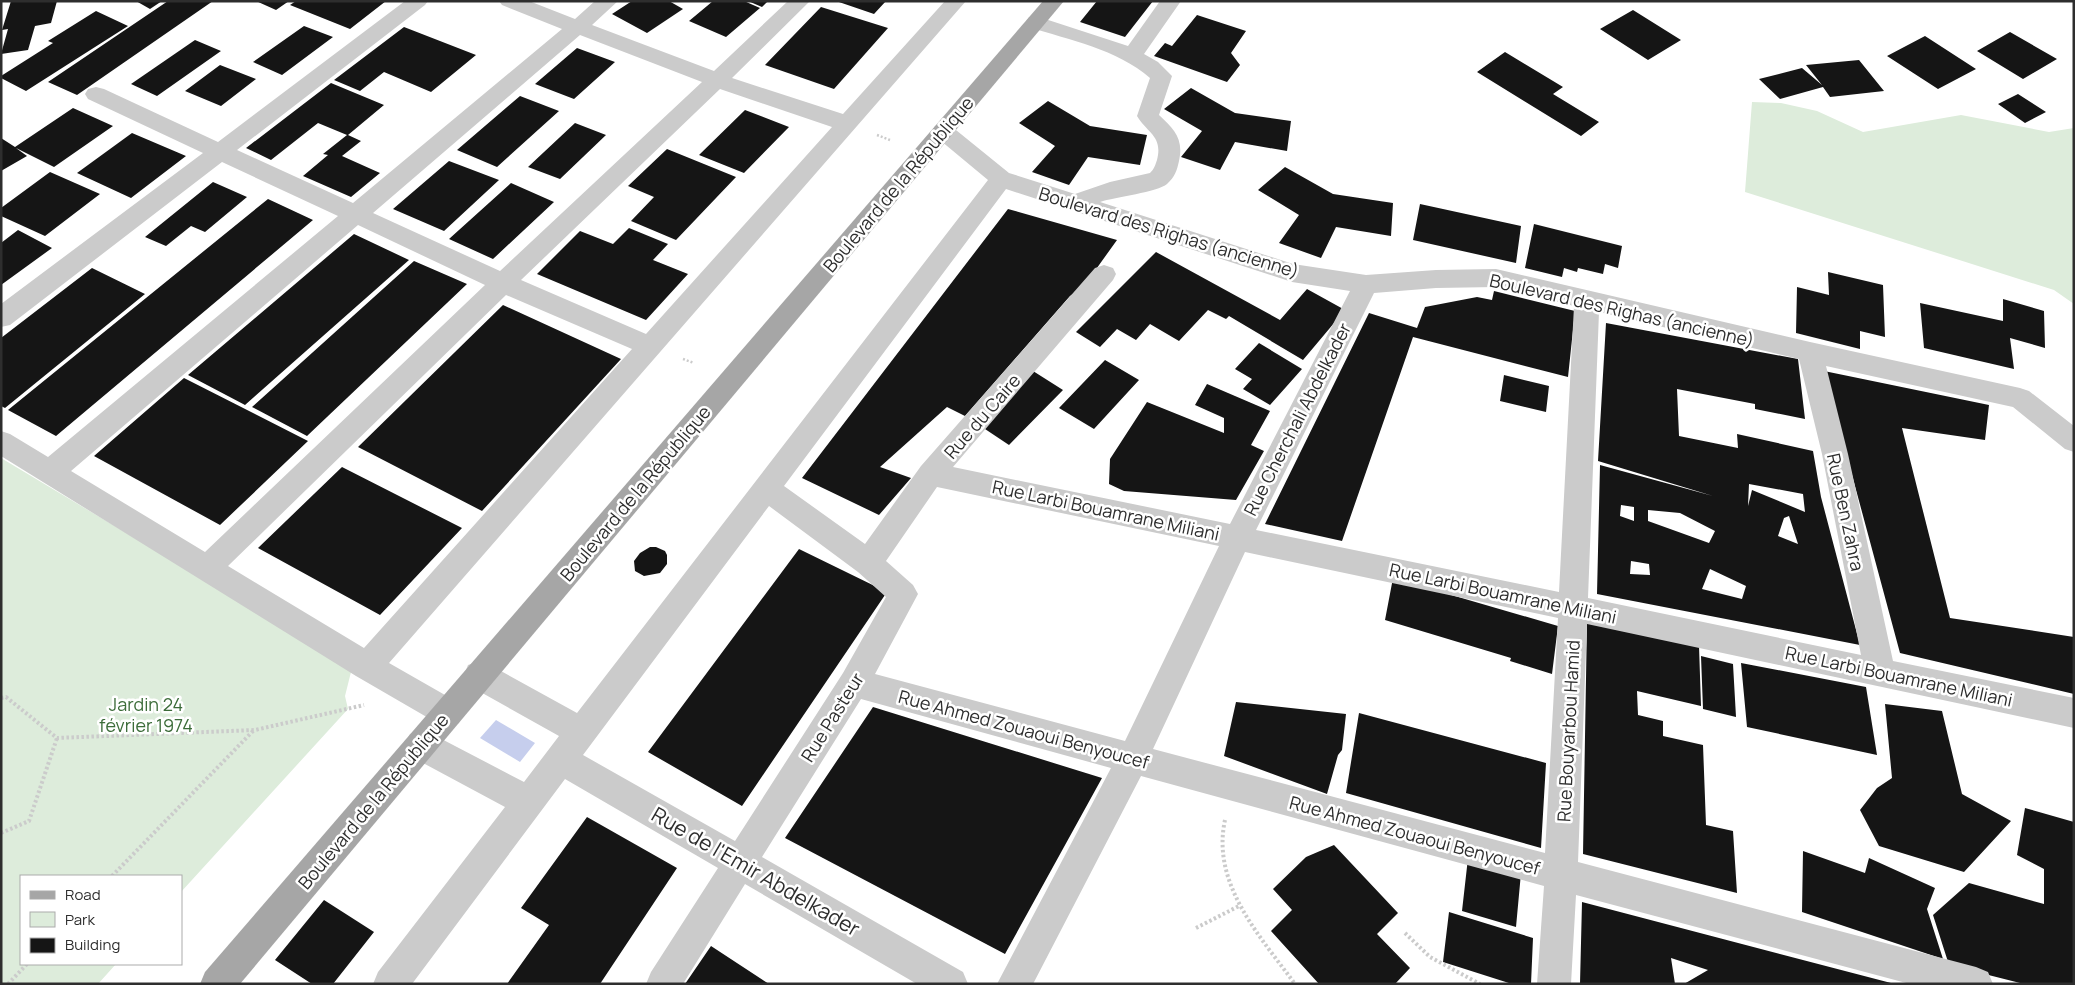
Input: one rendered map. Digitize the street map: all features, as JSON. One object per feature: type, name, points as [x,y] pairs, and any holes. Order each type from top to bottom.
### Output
[{"type":"main road","name":"Boulevard de la République","points":[[217,984],[1054,1]]},
{"type":"street","points":[[1,318],[418,1]]},
{"type":"street","points":[[508,1],[717,80],[848,124]]},
{"type":"street","points":[[50,472],[608,1]]},
{"type":"street","points":[[207,568],[800,1]]},
{"type":"street","points":[[367,666],[956,1]]},
{"type":"street","points":[[1132,55],[1172,1]]},
{"type":"street","points":[[1036,22],[1132,55],[1153,67],[1161,76],[1148,116],[1168,137],[1170,151],[1165,172],[1157,180],[1110,190],[1075,203]]},
{"type":"street","points":[[96,94],[354,216],[650,346]]},
{"type":"street","name":"Boulevard des Righas (ancienne)","points":[[944,131],[1001,179],[1292,273],[1366,284],[1436,279],[1496,278],[1810,352],[2020,398],[2074,441]]},
{"type":"street","points":[[390,984],[1001,179]]},
{"type":"street","name":"Rue du Caire","points":[[868,563],[931,474],[1104,274]]},
{"type":"street","name":"Rue Cherchali Abdelkader","points":[[1014,984],[1133,758],[1237,538],[1366,284]]},
{"type":"street","name":"Rue Bouyarbou Hamid","points":[[1554,984],[1574,608],[1587,299]]},
{"type":"street","name":"Rue Ben Zahra","points":[[1810,352],[1834,454],[1880,672]]},
{"type":"street","points":[[1,442],[367,666],[448,713]]},
{"type":"street","name":"Rue Larbi Bouamrane Miliani","points":[[931,474],[2074,713]]},
{"type":"street","name":"Rue Pasteur","points":[[663,984],[854,683],[903,594],[868,563],[766,488]]},
{"type":"street","points":[[479,675],[581,732]]},
{"type":"street","name":"Rue Ahmed Zouaoui Benyoucef","points":[[854,683],[1976,984]]},
{"type":"street","points":[[421,745],[528,802]]},
{"type":"street","name":"Rue de l'Emir Abdelkader","points":[[560,759],[951,984]]},
{"type":"path","points":[[1,698],[6,697],[57,738],[255,730],[370,704]]},
{"type":"path","points":[[113,875],[255,730]]},
{"type":"path","points":[[1,833],[29,821],[57,738]]},
{"type":"path","points":[[1234,786],[1222,834],[1222,851],[1229,879],[1239,906],[1295,984]]},
{"type":"path","points":[[1196,928],[1239,906]]},
{"type":"path","points":[[1405,933],[1430,957],[1480,984]]},
{"type":"path","points":[[8,984],[26,965]]},
{"type":"green space","points":[[1752,102],[1781,103],[1817,111],[1863,132],[1961,115],[2049,132],[2074,128],[2074,304],[2054,290],[1745,192]]},
{"type":"green space","name":"Jardin 24 février 1974","points":[[1,458],[352,668],[345,696],[348,709],[182,891],[182,875],[20,875],[20,965],[115,965],[98,984],[1,984]]},
{"type":"water","points":[[496,720],[535,743],[520,762],[480,738]]},
{"type":"building","points":[[11,1],[57,1],[51,23],[35,26],[28,50],[1,54],[8,29],[2,30]]},
{"type":"building","points":[[136,1],[162,1],[150,9]]},
{"type":"building","points":[[168,1],[213,1],[77,95],[48,82]]},
{"type":"building","points":[[256,1],[289,1],[276,10]]},
{"type":"building","points":[[296,1],[386,1],[350,29],[290,5]]},
{"type":"building","points":[[632,1],[669,1],[683,9],[647,33],[612,14]]},
{"type":"building","points":[[713,1],[744,1],[760,8],[726,37],[689,21]]},
{"type":"building","points":[[748,1],[768,1],[762,7]]},
{"type":"building","points":[[836,1],[886,1],[874,14]]},
{"type":"building","points":[[1097,1],[1153,1],[1125,37],[1080,22]]},
{"type":"building","points":[[821,7],[888,28],[834,89],[765,65]]},
{"type":"building","points":[[1633,10],[1681,40],[1648,60],[1600,29]]},
{"type":"building","points":[[96,11],[128,26],[26,91],[1,78],[1,76],[53,43],[48,41]]},
{"type":"building","points":[[1197,15],[1246,31],[1231,53],[1240,65],[1227,82],[1154,56],[1165,43],[1172,46]]},
{"type":"building","points":[[304,26],[333,37],[282,75],[253,62]]},
{"type":"building","points":[[404,27],[476,55],[431,92],[384,72],[360,91],[334,80]]},
{"type":"building","points":[[2010,32],[2057,59],[2023,79],[1977,51]]},
{"type":"building","points":[[1925,36],[1976,69],[1938,89],[1887,56]]},
{"type":"building","points":[[195,40],[221,51],[157,96],[131,84]]},
{"type":"building","points":[[577,48],[615,62],[574,99],[535,84]]},
{"type":"building","points":[[1505,52],[1563,87],[1553,94],[1599,122],[1581,136],[1477,72]]},
{"type":"building","points":[[1859,60],[1884,91],[1830,97],[1823,87],[1780,99],[1759,79],[1802,68],[1822,85],[1806,65]]},
{"type":"building","points":[[220,65],[256,79],[221,106],[185,91]]},
{"type":"building","points":[[331,83],[384,105],[348,135],[361,141],[342,156],[380,173],[351,197],[303,176],[328,155],[323,154],[347,135],[318,123],[271,160],[246,148]]},
{"type":"building","points":[[1191,88],[1235,113],[1291,121],[1287,151],[1235,142],[1220,170],[1181,157],[1202,131],[1164,109]]},
{"type":"building","points":[[2018,94],[2046,112],[2025,123],[1998,104]]},
{"type":"building","points":[[520,96],[559,111],[497,167],[457,150]]},
{"type":"building","points":[[1048,101],[1090,126],[1147,135],[1140,165],[1088,157],[1069,185],[1032,172],[1055,146],[1019,123]]},
{"type":"building","points":[[73,108],[113,126],[54,167],[16,148],[27,156],[1,171],[1,138],[15,147]]},
{"type":"building","points":[[745,110],[789,127],[744,173],[699,155]]},
{"type":"building","points":[[575,123],[606,135],[560,179],[528,167]]},
{"type":"building","points":[[132,133],[186,156],[131,198],[77,173]]},
{"type":"building","points":[[667,149],[736,177],[676,240],[631,221],[654,197],[628,186]]},
{"type":"building","points":[[449,161],[499,180],[444,231],[393,209]]},
{"type":"building","points":[[1285,167],[1333,194],[1393,203],[1391,236],[1336,227],[1321,258],[1279,243],[1299,215],[1258,190]]},
{"type":"building","points":[[50,172],[100,194],[45,236],[1,216],[1,208]]},
{"type":"building","points":[[213,182],[247,197],[205,232],[191,226],[166,246],[145,237]]},
{"type":"building","points":[[511,183],[554,202],[493,259],[449,239]]},
{"type":"building","points":[[268,199],[313,220],[56,436],[8,410]]},
{"type":"building","points":[[1420,204],[1521,226],[1516,263],[1413,240]]},
{"type":"building","points":[[1008,209],[1117,240],[1084,286],[1070,296],[965,416],[947,407],[880,467],[911,478],[879,515],[802,478]]},
{"type":"building","points":[[1534,224],[1622,246],[1618,268],[1605,264],[1603,274],[1578,268],[1577,272],[1564,268],[1562,277],[1525,268]]},
{"type":"building","points":[[629,228],[668,244],[653,260],[688,274],[646,320],[537,274],[580,231],[613,244]]},
{"type":"building","points":[[18,230],[52,248],[1,285],[1,243]]},
{"type":"building","points":[[354,234],[409,260],[245,405],[188,375]]},
{"type":"building","points":[[1156,252],[1280,320],[1307,289],[1345,310],[1303,360],[1229,316],[1226,319],[1208,310],[1179,341],[1150,324],[1136,340],[1117,329],[1100,347],[1076,332]]},
{"type":"building","points":[[414,261],[467,284],[307,436],[252,407]]},
{"type":"building","points":[[92,268],[145,294],[5,408],[1,406],[1,338]]},
{"type":"building","points":[[1828,272],[1883,285],[1885,337],[1860,331],[1860,349],[1796,333],[1797,287],[1829,295]]},
{"type":"building","points":[[1494,291],[1575,311],[1568,377],[1413,337],[1342,541],[1265,524],[1369,313],[1417,328],[1425,307],[1477,297],[1492,300]]},
{"type":"building","points":[[2003,299],[2044,311],[2045,348],[2010,338],[2014,369],[1924,348],[1920,303],[2003,321]]},
{"type":"building","points":[[503,305],[621,359],[482,511],[358,447]]},
{"type":"building","points":[[1606,323],[1798,359],[1805,419],[1755,409],[1755,404],[1677,389],[1679,436],[1738,448],[1737,434],[1813,451],[1821,497],[1860,645],[1597,594],[1600,465],[1713,496],[1598,461]],"holes":[[[1749,484],[1803,494],[1805,512],[1752,490],[1748,506]],[[1621,505],[1634,507],[1634,521],[1620,516]],[[1648,510],[1680,513],[1715,531],[1709,543],[1648,521]],[[1789,516],[1798,544],[1778,536],[1784,518]],[[1631,561],[1649,564],[1650,575],[1630,574]],[[1710,569],[1746,586],[1742,599],[1702,589]]]},
{"type":"building","points":[[1259,343],[1302,369],[1270,405],[1243,389],[1252,379],[1235,369]]},
{"type":"building","points":[[1105,360],[1139,380],[1094,429],[1059,408]]},
{"type":"building","points":[[1033,371],[1063,390],[1009,445],[979,425]]},
{"type":"building","points":[[1824,371],[1989,405],[1985,440],[1902,428],[1950,618],[2074,637],[2074,694],[1900,653]]},
{"type":"building","points":[[1504,375],[1549,386],[1546,412],[1500,401]]},
{"type":"building","points":[[184,378],[308,441],[220,525],[94,456]]},
{"type":"building","points":[[1207,384],[1270,411],[1251,445],[1264,451],[1236,500],[1124,491],[1109,484],[1110,459],[1147,402],[1224,433],[1224,418],[1195,405]]},
{"type":"building","points":[[342,467],[462,528],[380,615],[258,548]]},
{"type":"building","points":[[650,547],[656,547],[665,551],[667,564],[660,573],[644,576],[635,571],[634,561],[640,553]]},
{"type":"building","points":[[799,549],[887,592],[742,806],[648,752]]},
{"type":"building","points":[[1393,578],[1558,626],[1552,674],[1510,661],[1511,658],[1385,620]]},
{"type":"building","points":[[1587,621],[1699,646],[1701,706],[1637,691],[1638,715],[1663,721],[1663,736],[1703,745],[1706,825],[1733,831],[1737,893],[1583,854]]},
{"type":"building","points":[[1701,656],[1733,664],[1736,717],[1703,709]]},
{"type":"building","points":[[1741,663],[1866,687],[1877,755],[1747,727]]},
{"type":"building","points":[[1236,702],[1346,714],[1342,750],[1338,755],[1327,794],[1224,756]]},
{"type":"building","points":[[1885,704],[1942,711],[1962,794],[2011,821],[1964,872],[1879,846],[1860,810],[1877,788],[1892,778]]},
{"type":"building","points":[[873,707],[1102,778],[1005,954],[785,838]]},
{"type":"building","points":[[1359,713],[1546,763],[1541,848],[1346,793]]},
{"type":"building","points":[[2025,808],[2074,822],[2074,984],[2024,984],[1949,965],[1933,915],[1969,883],[2044,904],[2044,869],[2017,855]]},
{"type":"building","points":[[587,817],[677,868],[600,984],[507,984],[549,925],[521,908]]},
{"type":"building","points":[[1334,845],[1398,913],[1377,934],[1410,968],[1395,984],[1319,984],[1271,931],[1292,910],[1273,889],[1306,857]]},
{"type":"building","points":[[1803,851],[1865,873],[1869,858],[1935,888],[1927,909],[1943,959],[1802,912]]},
{"type":"building","points":[[1468,858],[1521,873],[1516,927],[1462,911]]},
{"type":"building","points":[[324,900],[374,932],[333,984],[312,984],[275,960]]},
{"type":"building","points":[[1582,902],[1891,984],[1684,984],[1708,970],[1671,958],[1675,984],[1580,984]]},
{"type":"building","points":[[1449,912],[1533,938],[1531,984],[1512,984],[1443,962]]},
{"type":"building","points":[[711,946],[769,984],[685,984]]}]
